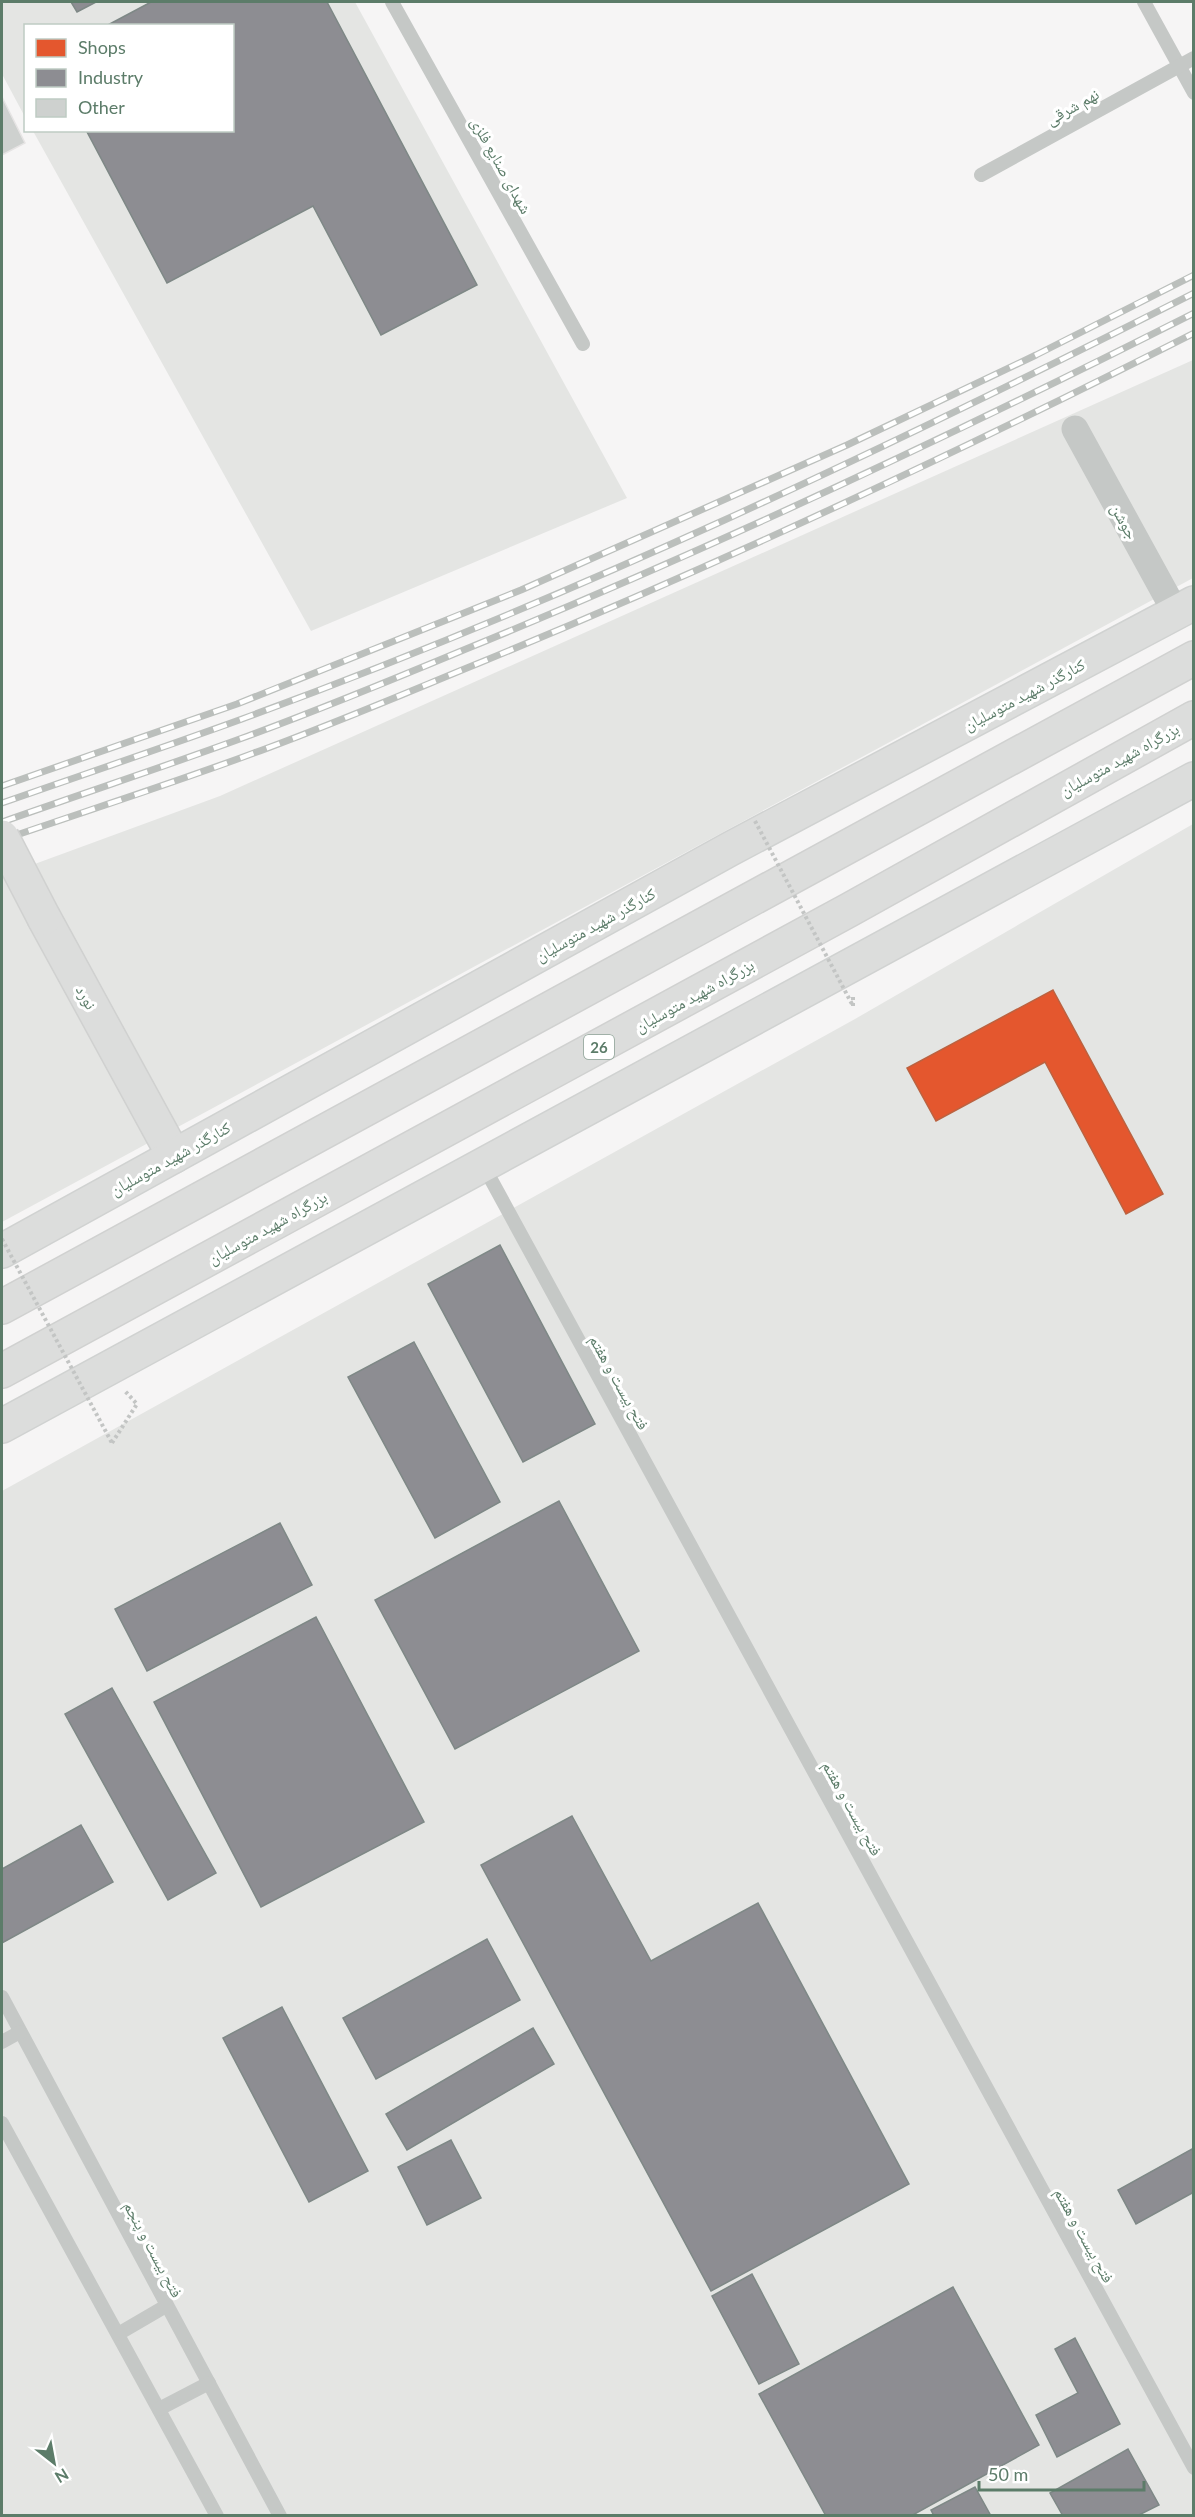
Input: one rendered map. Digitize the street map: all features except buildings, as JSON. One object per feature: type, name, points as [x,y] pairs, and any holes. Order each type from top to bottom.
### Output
[{"type":"main road","name":"کنارگذر شهید متوسلیان","points":[[2,1251],[730,849],[1185,608]]},
{"type":"main road","points":[[2,1307],[1194,658]]},
{"type":"main road","name":"بزرگراه شهید متوسلیان","points":[[2,1371],[829,921],[1194,718]]},
{"type":"main road","points":[[2,1426],[1194,779]]},
{"type":"main road","name":"نورد","points":[[2,837],[174,1156]]},
{"type":"street","name":"جوشن","points":[[1075,429],[1185,608]]},
{"type":"lane","name":"شهدای صنایع فلزی","points":[[392,2],[583,344]]},
{"type":"lane","points":[[1144,2],[1194,93]]},
{"type":"lane","name":"نهم شرقی","points":[[981,175],[1194,58]]},
{"type":"lane","name":"فتح بیست و هفتم","points":[[483,1165],[1194,2468]]},
{"type":"lane","name":"فتح بیست و پنجم","points":[[2,1997],[280,2516]]},
{"type":"lane","points":[[2,2042],[20,2032]]},
{"type":"lane","points":[[2,2123],[217,2516]]},
{"type":"lane","points":[[118,2334],[166,2306]]},
{"type":"lane","points":[[159,2409],[209,2383]]},
{"type":"path","points":[[755,821],[853,1006]]},
{"type":"path","points":[[2,1239],[112,1443],[137,1404]]},
{"type":"shaded area","points":[[2,2],[355,2],[627,498],[311,631],[34,132],[234,132],[234,24],[24,24],[24,115],[2,74]]},
{"type":"shaded area","points":[[1193,360],[1193,578],[2,1222],[2,876],[220,796]]},
{"type":"shaded area","points":[[1193,824],[1193,2515],[2,2515],[2,1491],[855,1019]]},
{"type":"railway","points":[[2,786],[237,704],[521,590],[847,445],[1036,355],[1194,275]]},
{"type":"railway","points":[[2,803],[212,730],[364,673],[605,573],[843,465],[1194,293]]},
{"type":"railway","points":[[2,822],[275,726],[558,611],[924,446],[1194,313]]},
{"type":"railway","points":[[2,840],[191,776],[283,742],[664,585],[931,463],[1194,333]]}]
